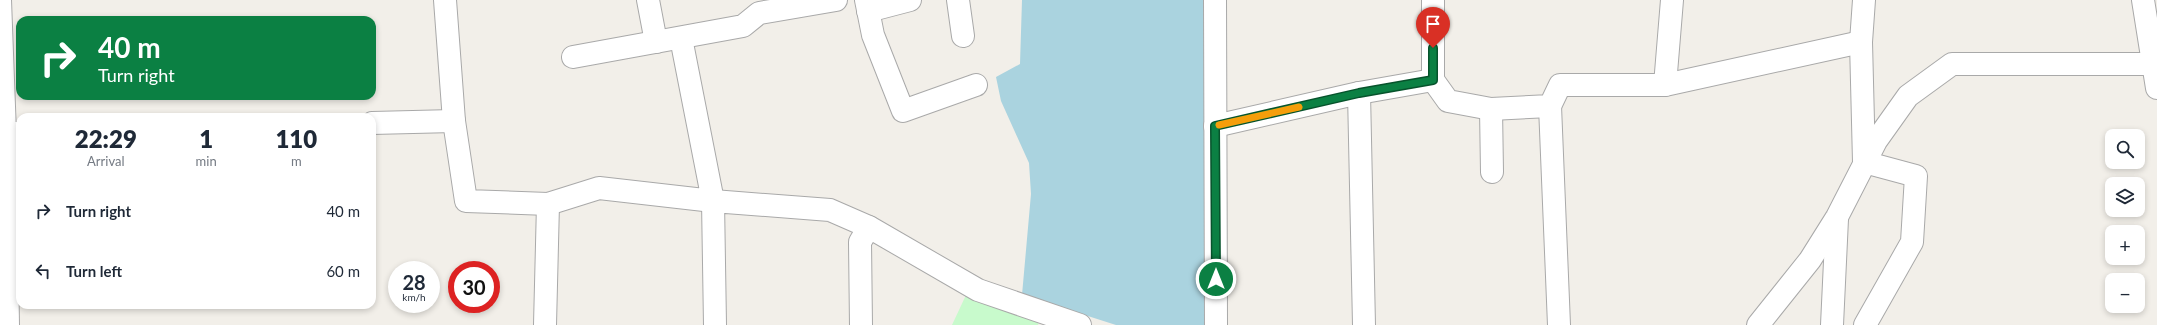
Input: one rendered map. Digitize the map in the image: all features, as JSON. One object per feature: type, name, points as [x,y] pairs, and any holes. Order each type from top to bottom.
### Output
[{"type":"street","points":[[0,0],[12,133],[8,325]]},
{"type":"street","points":[[445,0],[454,121],[466,201],[548,204],[599,188],[713,201],[830,210],[869,227],[978,290],[1080,325]]},
{"type":"street","points":[[648,0],[656,42]]},
{"type":"street","points":[[573,57],[743,26],[758,7],[836,0]]},
{"type":"street","points":[[910,0],[867,5],[873,35],[903,111],[976,85]]},
{"type":"street","points":[[958,0],[963,36]]},
{"type":"street","points":[[1215,0],[1216,325]]},
{"type":"street","points":[[1433,0],[1433,80],[1448,102],[1491,109],[1550,106]]},
{"type":"street","points":[[1665,85],[1672,0]]},
{"type":"street","points":[[1864,0],[1861,42],[1864,162]]},
{"type":"street","points":[[2143,0],[2157,88]]},
{"type":"street","points":[[681,38],[713,201],[715,325]]},
{"type":"street","points":[[1560,325],[1550,106],[1560,85],[1665,85],[1861,42]]},
{"type":"street","points":[[1758,325],[1810,260],[1837,217],[1876,141],[1908,96],[1952,64],[2153,64]]},
{"type":"street","points":[[1215,126],[1359,93],[1433,80]]},
{"type":"street","points":[[1359,93],[1364,325]]},
{"type":"street","points":[[1491,109],[1492,172]]},
{"type":"street","points":[[376,123],[454,121]]},
{"type":"street","points":[[1864,162],[1916,176],[1912,242],[1865,325]]},
{"type":"street","points":[[545,325],[548,204]]},
{"type":"street","points":[[1832,325],[1837,217]]},
{"type":"street","points":[[861,325],[860,242],[869,227]]},
{"type":"green space","points":[[966,295],[1039,322],[1038,325],[952,325]]},
{"type":"water","points":[[1022,0],[1205,0],[1205,325],[1116,325],[1022,295],[1031,194],[1029,163],[1001,101],[996,77],[1020,64]]},
{"type":"slow traffic","points":[[1219,125],[1299,107]]},
{"type":"route","points":[[1216,279],[1215,126],[1359,93],[1433,80],[1433,48]]}]
